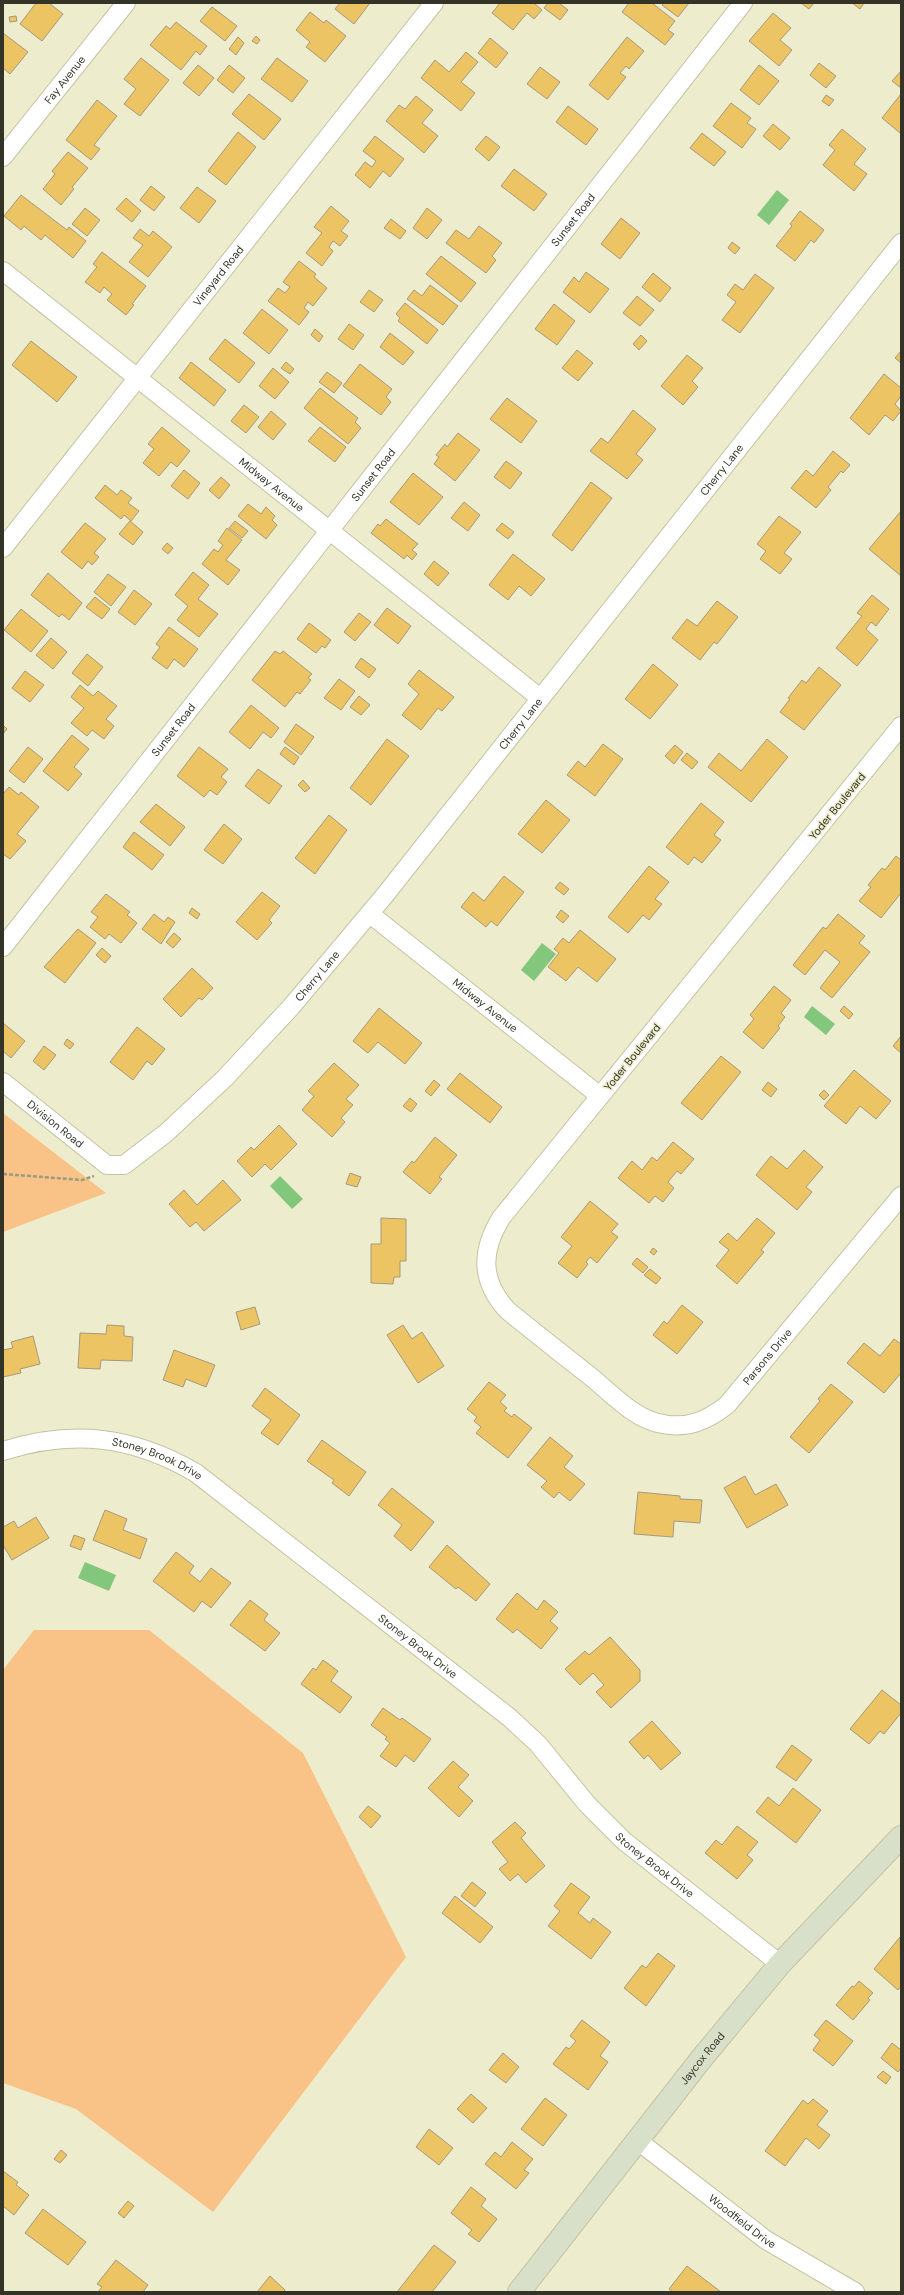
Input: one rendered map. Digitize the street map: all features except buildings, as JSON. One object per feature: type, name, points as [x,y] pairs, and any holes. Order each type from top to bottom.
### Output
[{"type":"street","name":"Fay Avenue","points":[[3,157],[126,3]]},
{"type":"street","name":"Vineyard Road","points":[[3,548],[434,3]]},
{"type":"street","name":"Sunset Road","points":[[3,947],[330,532],[743,3]]},
{"type":"street","name":"Cherry Lane","points":[[107,1165],[124,1166],[166,1133],[225,1078],[291,1007],[370,914],[901,243]]},
{"type":"street","name":"Midway Avenue","points":[[3,271],[540,698]]},
{"type":"street","name":"Yoder Boulevard","points":[[598,1383],[507,1310],[499,1301],[490,1285],[486,1268],[487,1250],[492,1233],[501,1218],[901,726]]},
{"type":"street","name":"Midway Avenue","points":[[370,914],[600,1096]]},
{"type":"street","name":"Division Road","points":[[3,1082],[107,1165]]},
{"type":"street","name":"Parsons Drive","points":[[598,1383],[634,1411],[661,1424],[679,1426],[696,1423],[713,1416],[727,1405],[901,1196]]},
{"type":"street","name":"Stoney Brook Drive","points":[[3,1451],[54,1439],[103,1439],[146,1448],[196,1473],[510,1718],[538,1744],[587,1804],[624,1841],[780,1964]]},
{"type":"street","name":"Jaycox Road","points":[[519,2292],[637,2140],[780,1964],[901,1837]]},
{"type":"street","name":"Woodfield Drive","points":[[637,2140],[766,2240],[855,2292]]},
{"type":"path","points":[[3,1174],[82,1180],[91,1178],[107,1165]]},
{"type":"shaded area","points":[[777,190],[789,200],[769,225],[757,215]]},
{"type":"shaded area","points":[[542,943],[556,954],[534,981],[521,970]]},
{"type":"shaded area","points":[[812,1006],[835,1024],[826,1035],[804,1017]]},
{"type":"shaded area","points":[[3,1113],[106,1193],[3,1232]]},
{"type":"shaded area","points":[[280,1176],[303,1199],[292,1209],[270,1186]]},
{"type":"shaded area","points":[[85,1562],[116,1575],[109,1591],[78,1578]]},
{"type":"shaded area","points":[[34,1630],[149,1630],[303,1753],[406,1957],[213,2212],[76,2109],[3,2083],[3,1670]]}]
